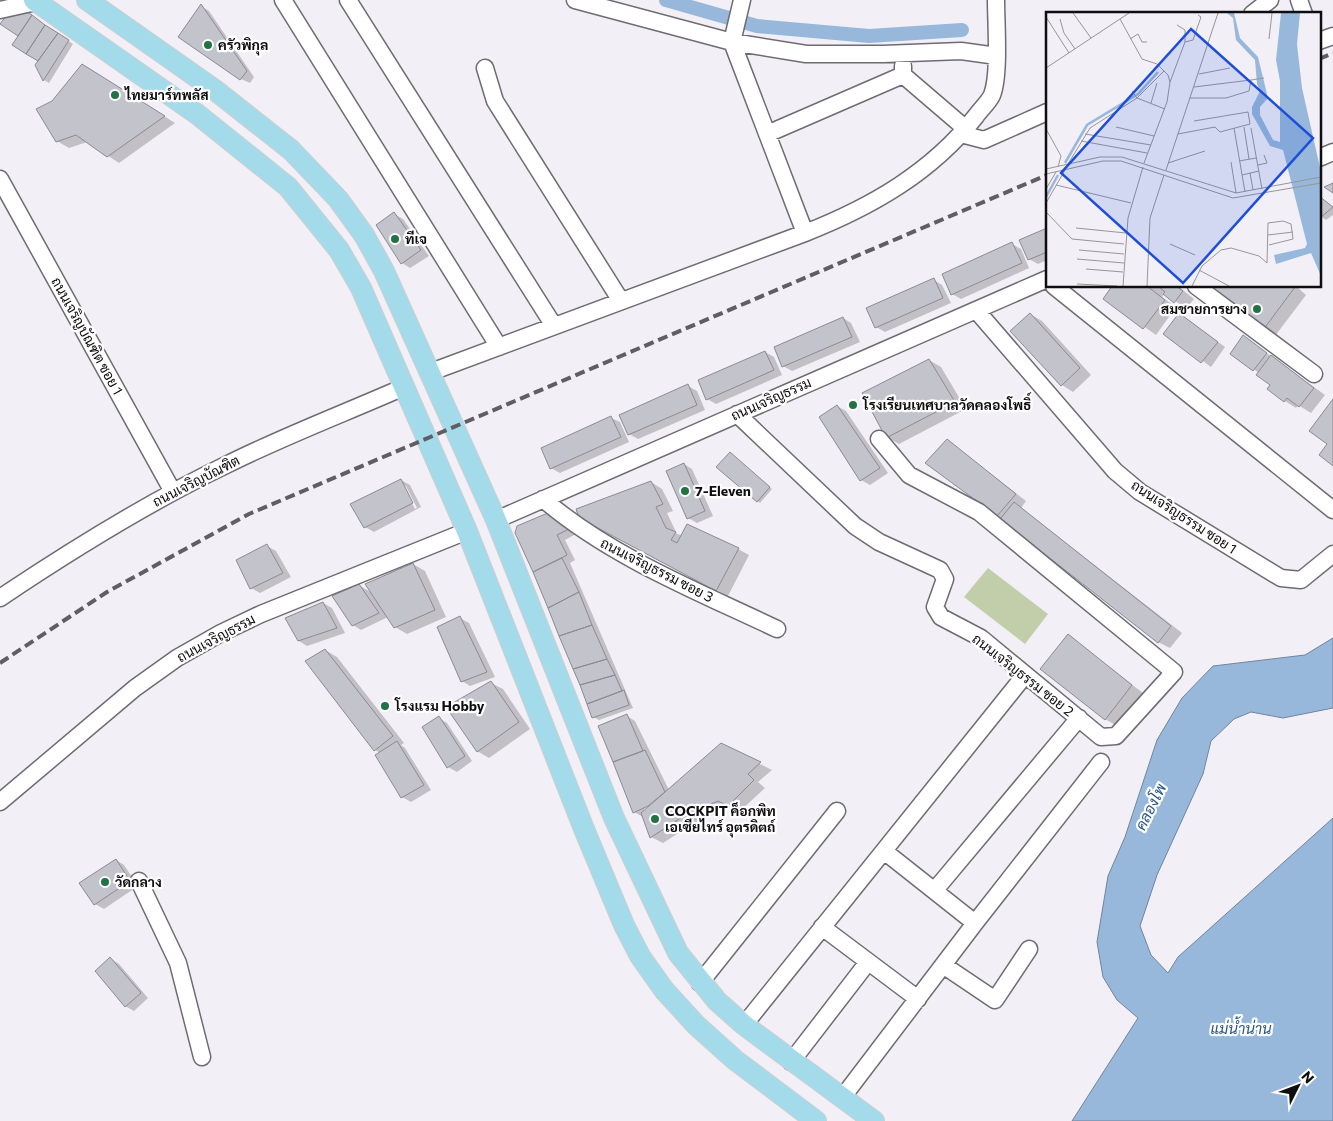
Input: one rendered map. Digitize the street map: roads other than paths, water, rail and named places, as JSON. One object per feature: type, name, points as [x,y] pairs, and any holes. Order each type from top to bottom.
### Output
[{"type":"main road","points":[[87,0],[216,90],[291,150],[338,199],[364,235],[384,271],[431,372],[496,520],[614,818],[678,953],[717,1002],[744,1026],[874,1121]]},
{"type":"main road","points":[[35,1],[197,114],[288,187],[339,250],[361,288],[467,531],[584,829],[624,926],[640,956],[664,990],[696,1025],[734,1060],[816,1121]]},
{"type":"main road","points":[[197,114],[216,90]]},
{"type":"main road","points":[[408,395],[439,390]]},
{"type":"main road","points":[[467,531],[496,520]]},
{"type":"main road","points":[[584,829],[614,818]]},
{"type":"street","points":[[283,0],[499,347]]},
{"type":"street","points":[[348,0],[554,326]]},
{"type":"street","points":[[575,0],[732,42],[806,54],[961,51],[997,56]]},
{"type":"street","points":[[742,0],[732,42],[805,233]]},
{"type":"street","points":[[431,372],[805,233],[851,215],[879,200],[914,175],[964,132],[992,95],[997,56],[996,0]]},
{"type":"street","points":[[1255,12],[1270,0]]},
{"type":"street","points":[[1299,0],[1303,12]]},
{"type":"street","points":[[0,10],[35,1]]},
{"type":"street","points":[[1320,42],[1333,36]]},
{"type":"street","points":[[904,53],[903,75],[964,132],[984,140],[1046,112]]},
{"type":"street","points":[[485,68],[495,101],[621,301]]},
{"type":"street","points":[[768,134],[903,75]]},
{"type":"street","points":[[1320,158],[1333,152]]},
{"type":"street","name":"ถนนเจริญบัณฑิต ซอย 1","points":[[0,180],[173,492]]},
{"type":"street","name":"ถนนเจริญธรรม","points":[[496,520],[1046,280]]},
{"type":"street","points":[[1056,288],[1333,510]]},
{"type":"street","points":[[1199,288],[1314,374]]},
{"type":"street","name":"ถนนเจริญธรรม ซอย 1","points":[[976,310],[1116,471],[1140,492],[1281,578],[1301,580],[1333,554]]},
{"type":"street","name":"ถนนเจริญบัณฑิต","points":[[0,598],[80,545],[173,492],[228,464],[408,395]]},
{"type":"street","name":"ถนนเจริญธรรม ซอย 2","points":[[737,414],[855,526],[878,542],[940,570],[945,579],[935,607],[941,617],[982,638],[1101,737],[1116,736],[1174,672],[978,512],[909,475],[878,439]]},
{"type":"street","name":"ถนนเจริญธรรม ซอย 3","points":[[543,499],[571,523],[600,541],[687,587],[777,629]]},
{"type":"street","name":"ถนนเจริญธรรม","points":[[0,802],[135,688],[192,650],[261,614],[467,531]]},
{"type":"street","points":[[744,1026],[1025,675]]},
{"type":"street","points":[[934,890],[1079,718]]},
{"type":"street","points":[[842,1098],[975,923],[1101,762]]},
{"type":"street","points":[[700,983],[837,811]]},
{"type":"street","points":[[884,850],[975,923]]},
{"type":"street","points":[[139,880],[178,963],[202,1057]]},
{"type":"street","points":[[822,927],[918,999]]},
{"type":"street","points":[[943,965],[995,1000],[1029,949]]},
{"type":"street","points":[[791,1062],[868,962]]},
{"type":"water","name":"แม่น้ำน่าน","points":[[1333,638],[1333,708],[1283,718],[1251,712],[1234,719],[1211,741],[1203,774],[1157,875],[1140,926],[1151,955],[1168,973],[1178,957],[1333,818],[1333,1121],[1072,1121],[1138,1018],[1117,1000],[1103,977],[1097,942],[1108,876],[1125,837],[1157,740],[1182,698],[1213,666],[1305,655]]},
{"type":"waterway","points":[[666,0],[757,26],[869,36],[962,30]]},
{"type":"railway","points":[[1320,59],[1333,53]]},
{"type":"railway","points":[[0,663],[107,592],[249,514],[1046,175]]},
{"type":"place","name":"ครัวพิกุล","points":[[208,45]]},
{"type":"place","name":"ไทยมาร์ทพลัส","points":[[115,95]]},
{"type":"place","name":"ทีเจ","points":[[395,239]]},
{"type":"place","name":"สมชายการยาง","points":[[1257,309]]},
{"type":"place","name":"โรงเรียนเทศบาลวัดคลองโพธิ์","points":[[853,405]]},
{"type":"place","name":"7-Eleven","points":[[685,491]]},
{"type":"place","name":"โรงแรม Hobby","points":[[385,706]]},
{"type":"place","name":"COCKPIT ค็อกพิท เอเซียไทร์ อุตรดิตถ์","points":[[655,819]]},
{"type":"place","name":"วัดกลาง","points":[[105,882]]},
{"type":"water label","name":"คลองโพ","points":[[1151,807]]}]
